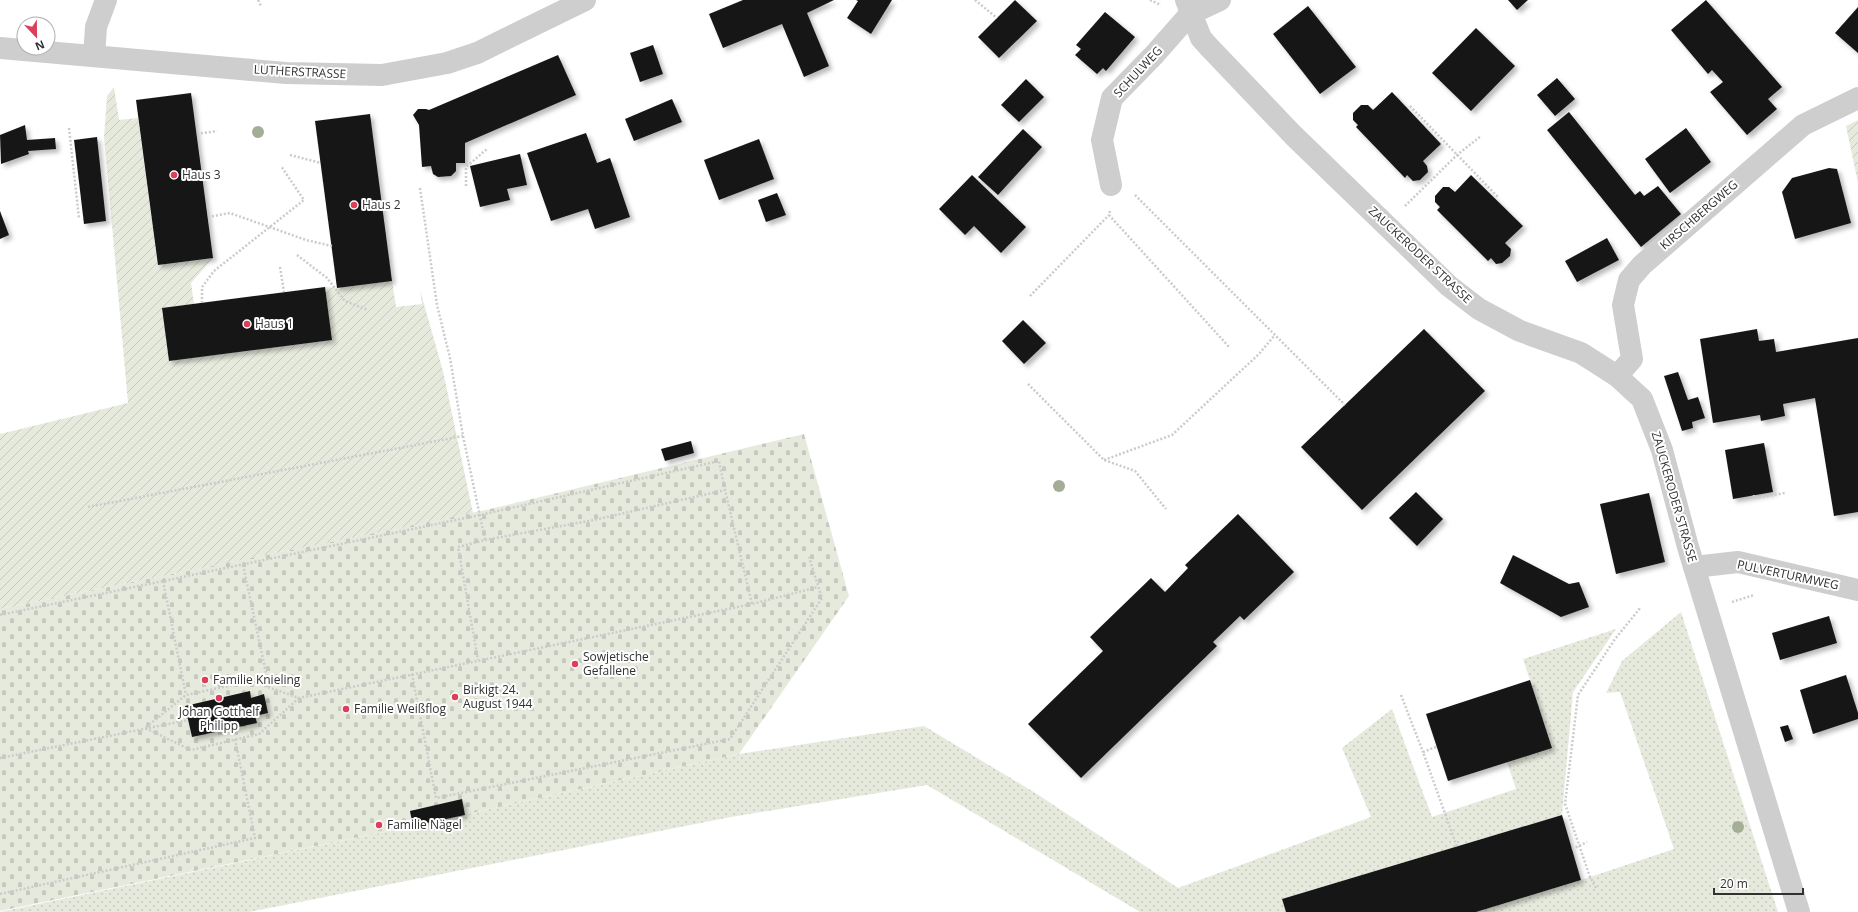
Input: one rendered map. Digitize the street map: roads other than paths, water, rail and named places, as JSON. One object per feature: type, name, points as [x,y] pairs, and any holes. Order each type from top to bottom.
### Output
[{"type":"street","points":[[94,56],[96,27],[106,0]]},
{"type":"street","name":"LUTHERSTRASSE","points":[[0,48],[286,73],[382,75],[447,63],[477,53],[585,0]]},
{"type":"street","points":[[1188,7],[1220,0]]},
{"type":"street","name":"SCHULWEG","points":[[1110,175],[1102,140],[1112,98],[1154,55],[1188,7]]},
{"type":"street","name":"ZAUCKERODER STRASSE","points":[[1188,7],[1201,38],[1209,47],[1293,135],[1449,286],[1479,309],[1506,324],[1520,331],[1581,353],[1617,376],[1642,399],[1658,438],[1694,567],[1799,912]]},
{"type":"street","name":"KIRSCHBERGWEG","points":[[1617,376],[1632,359],[1623,305],[1629,280],[1642,265],[1803,125],[1858,98]]},
{"type":"street","name":"PULVERTURMWEG","points":[[1694,567],[1738,562],[1858,590]]},
{"type":"place","name":"Haus 3","points":[[174,175]]},
{"type":"place","name":"Haus 2","points":[[354,205]]},
{"type":"place","name":"Haus 1","points":[[247,324]]},
{"type":"place","name":"Sowjetische Gefallene","points":[[575,664]]},
{"type":"place","name":"Familie Knieling","points":[[205,680]]},
{"type":"place","name":"Birkigt 24. August 1944","points":[[455,697]]},
{"type":"place","name":"Johan Gotthelf Philipp","points":[[219,698]]},
{"type":"place","name":"Familie Weißflog","points":[[346,709]]},
{"type":"place","name":"Familie Nägel","points":[[379,825]]}]
